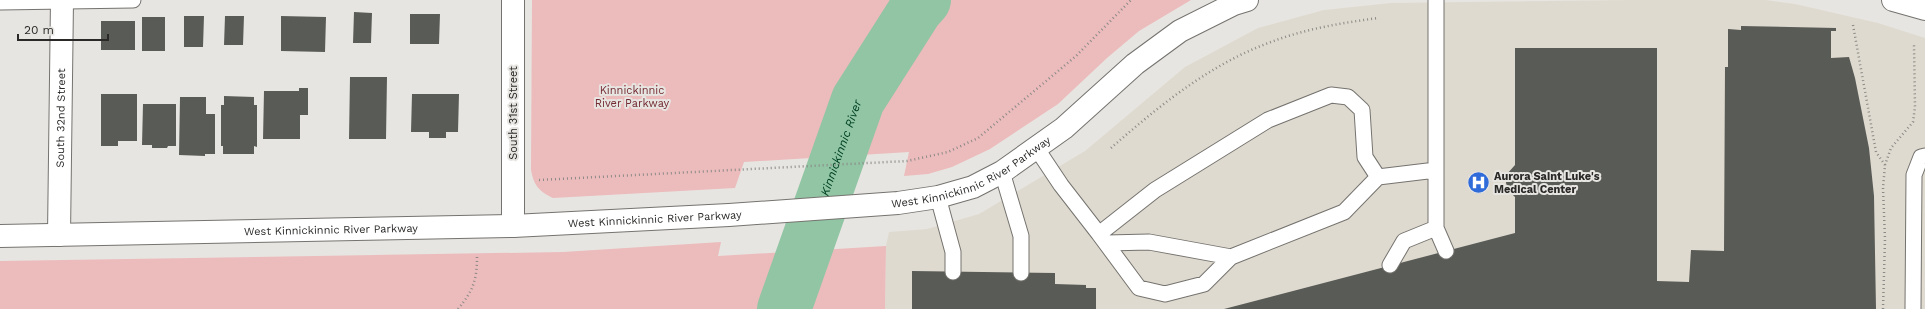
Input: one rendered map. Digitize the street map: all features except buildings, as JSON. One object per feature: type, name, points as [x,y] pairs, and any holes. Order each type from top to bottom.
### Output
[{"type":"street","name":"South 31st Street","points":[[513,0],[513,226]]},
{"type":"street","name":"West Kinnickinnic River Parkway","points":[[0,236],[513,226],[729,215],[898,203],[938,197],[973,186],[1002,172],[1037,149],[1064,128],[1135,64],[1180,32],[1234,4],[1248,0]]},
{"type":"street","points":[[1893,0],[1925,9]]},
{"type":"street","name":"South 32nd Street","points":[[59,235],[62,1]]},
{"type":"lane","points":[[0,2],[133,0]]},
{"type":"lane","points":[[1436,0],[1436,228],[1446,251]]},
{"type":"lane","points":[[1103,239],[1155,190],[1268,120],[1331,95],[1348,97],[1362,110],[1365,157],[1378,178]]},
{"type":"lane","points":[[1037,149],[1061,185],[1140,288],[1164,294],[1204,284],[1231,257],[1344,212],[1378,178],[1436,170]]},
{"type":"lane","points":[[1913,309],[1914,176],[1921,157],[1925,156]]},
{"type":"lane","points":[[1002,172],[1020,236],[1020,273]]},
{"type":"lane","points":[[938,197],[953,252],[954,272]]},
{"type":"lane","points":[[1390,265],[1404,241],[1436,228]]},
{"type":"lane","points":[[1103,239],[1149,242],[1231,257]]},
{"type":"path","points":[[533,180],[741,171],[907,161],[948,152],[978,138],[1076,56],[1130,0]]},
{"type":"path","points":[[1112,148],[1142,121],[1179,92],[1231,60],[1271,42],[1315,29],[1330,25],[1378,18]]},
{"type":"path","points":[[1853,26],[1876,152],[1885,165]]},
{"type":"path","points":[[458,309],[468,297],[475,282],[477,257]]},
{"type":"shaded area","name":"Aurora Saint Luke's Medical Center","points":[[1766,0],[1795,4],[1878,23],[1925,38],[1925,309],[885,309],[886,246],[889,232],[927,229],[979,214],[1085,151],[1185,67],[1258,28],[1324,10],[1391,3]]},
{"type":"green space","name":"Kinnickinnic River Parkway","points":[[532,0],[1191,0],[1139,31],[1107,58],[1058,104],[990,149],[952,167],[928,174],[904,176],[909,152],[744,162],[735,188],[553,198],[544,193],[538,187],[531,170]]},
{"type":"green space","points":[[721,242],[718,256],[886,246],[885,309],[0,309],[0,261],[563,252]]},
{"type":"waterway","name":"Kinnickinnic River","points":[[784,309],[858,100],[916,9],[924,0]]},
{"type":"place","name":"Aurora Saint Luke's Medical Center","points":[[1478,182]]}]
